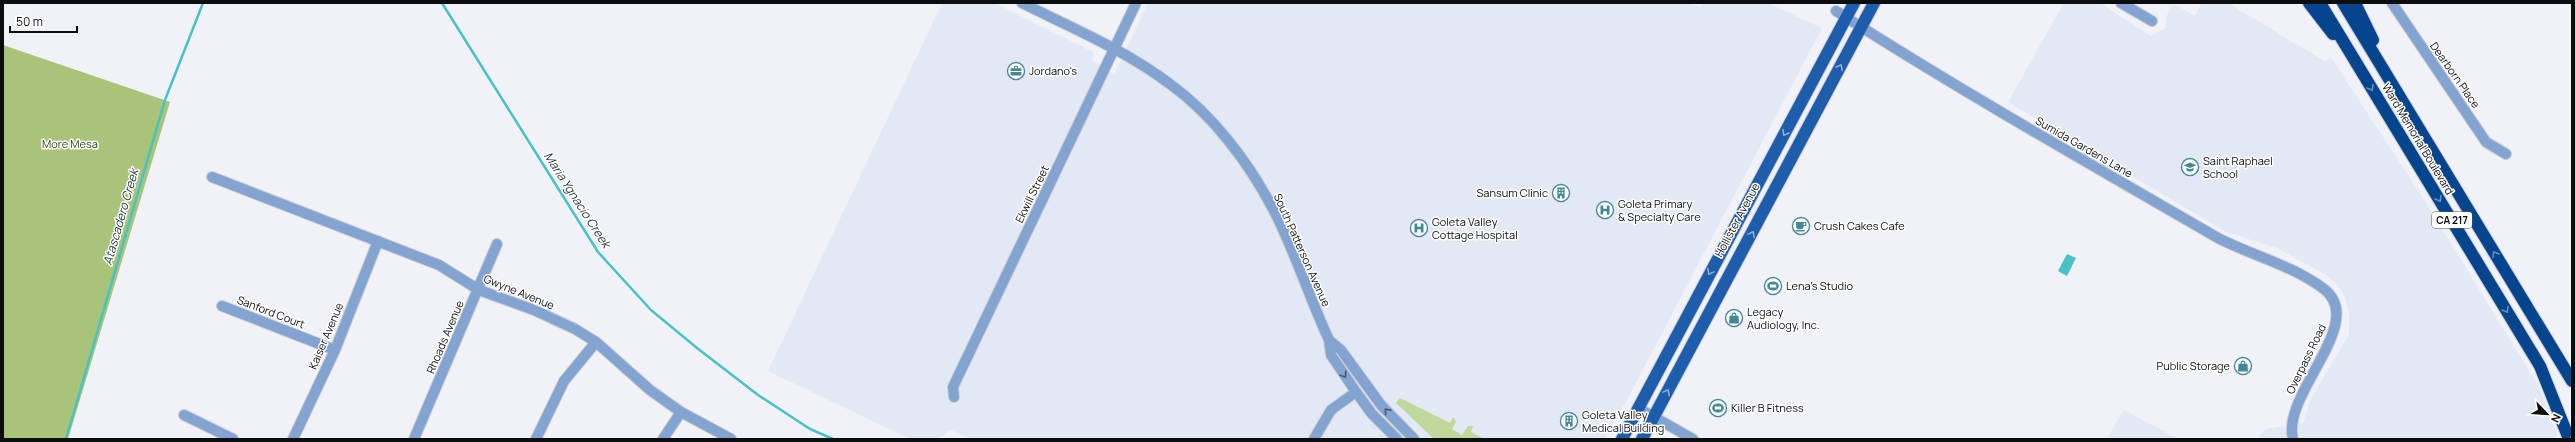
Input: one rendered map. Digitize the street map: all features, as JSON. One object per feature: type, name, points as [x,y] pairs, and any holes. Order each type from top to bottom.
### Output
[{"type":"highway","points":[[2309,3],[2319,19],[2351,54]]},
{"type":"highway","name":"Ward Memorial Boulevard","points":[[2320,3],[2540,366],[2569,439]]},
{"type":"highway","name":"Ward Memorial Boulevard","points":[[2343,3],[2572,381]]},
{"type":"highway","points":[[2355,3],[2387,76]]},
{"type":"main road","name":"Hollister Avenue","points":[[1622,439],[1842,14],[1854,3]]},
{"type":"main road","name":"Hollister Avenue","points":[[1642,439],[1874,3]]},
{"type":"street","name":"South Patterson Avenue","points":[[1022,3],[1114,49],[1150,70],[1184,95],[1240,156],[1273,210],[1329,340],[1331,355],[1372,414],[1397,439]]},
{"type":"street","name":"Ekwill Street","points":[[954,397],[953,387],[1136,3]]},
{"type":"street","points":[[2121,3],[2152,21]]},
{"type":"street","name":"Dearborn Place","points":[[2392,3],[2486,142],[2506,154]]},
{"type":"street","name":"Sumida Gardens Lane","points":[[1842,14],[1861,28],[2218,238],[2242,251],[2267,258],[2326,290]]},
{"type":"street","name":"Gwyne Avenue","points":[[212,177],[439,265],[479,290],[541,313],[596,342],[650,390],[681,412],[731,439]]},
{"type":"street","name":"Kaiser Avenue","points":[[293,439],[335,350],[378,241]]},
{"type":"street","name":"Rhoads Avenue","points":[[414,439],[479,290],[497,244]]},
{"type":"street","name":"Overpass Road","points":[[2293,439],[2292,416],[2297,402],[2334,333],[2337,320],[2335,306],[2326,290]]},
{"type":"street","name":"Sanford Court","points":[[222,306],[335,350]]},
{"type":"street","name":"South Patterson Avenue","points":[[1329,340],[1341,350],[1381,405],[1414,439]]},
{"type":"street","points":[[536,439],[564,380],[596,342]]},
{"type":"street","points":[[1314,439],[1331,410],[1356,392]]},
{"type":"street","points":[[1638,408],[1693,439]]},
{"type":"street","points":[[663,439],[681,412]]},
{"type":"street","points":[[184,415],[233,439]]},
{"type":"shaded area","points":[[942,3],[995,3],[1093,52],[1093,61],[1114,74],[1148,3],[1689,3],[1700,7],[1705,3],[1768,3],[1822,28],[1628,398],[1604,439],[970,439],[951,430],[937,439],[910,439],[768,371]]},
{"type":"shaded area","points":[[2064,3],[2100,3],[2151,36],[2166,28],[2167,15],[2174,4],[2195,16],[2202,3],[2228,3],[2326,62],[2330,56],[2425,201],[2539,387],[2557,434],[2556,439],[2257,439],[2266,429],[2303,423],[2310,401],[2349,334],[2349,313],[2345,297],[2336,283],[2326,275],[2277,248],[2226,232],[2008,102]]},
{"type":"shaded area","points":[[2124,410],[2178,439],[2107,439]]},
{"type":"green space","name":"More Mesa","points":[[3,45],[170,102],[68,439],[3,439]]},
{"type":"green space","points":[[1400,398],[1450,423],[1453,417],[1456,422],[1452,429],[1462,435],[1468,426],[1473,426],[1471,432],[1484,439],[1434,439],[1396,403]]},
{"type":"water","points":[[2067,254],[2076,258],[2067,276],[2058,271]]},
{"type":"waterway","name":"Atascadero Creek","points":[[66,439],[165,100],[203,3]]},
{"type":"waterway","name":"Maria Ygnacio Creek","points":[[442,3],[598,252],[651,310],[697,348],[758,395],[810,429],[833,439]]},
{"type":"place","name":"Jordano's","points":[[1016,71]]},
{"type":"place","name":"Saint Raphael School","points":[[2190,167]]},
{"type":"place","name":"Sansum Clinic","points":[[1561,193]]},
{"type":"place","name":"Goleta Primary & Specialty Care","points":[[1605,210]]},
{"type":"place","name":"Crush Cakes Cafe","points":[[1801,226]]},
{"type":"place","name":"Goleta Valley Cottage Hospital","points":[[1419,228]]},
{"type":"place","name":"Lena's Studio","points":[[1773,286]]},
{"type":"place","name":"Legacy Audiology, Inc.","points":[[1734,318]]},
{"type":"place","name":"Public Storage","points":[[2243,366]]},
{"type":"place","name":"Killer B Fitness","points":[[1718,408]]},
{"type":"place","name":"Goleta Valley Medical Building","points":[[1569,421]]}]
